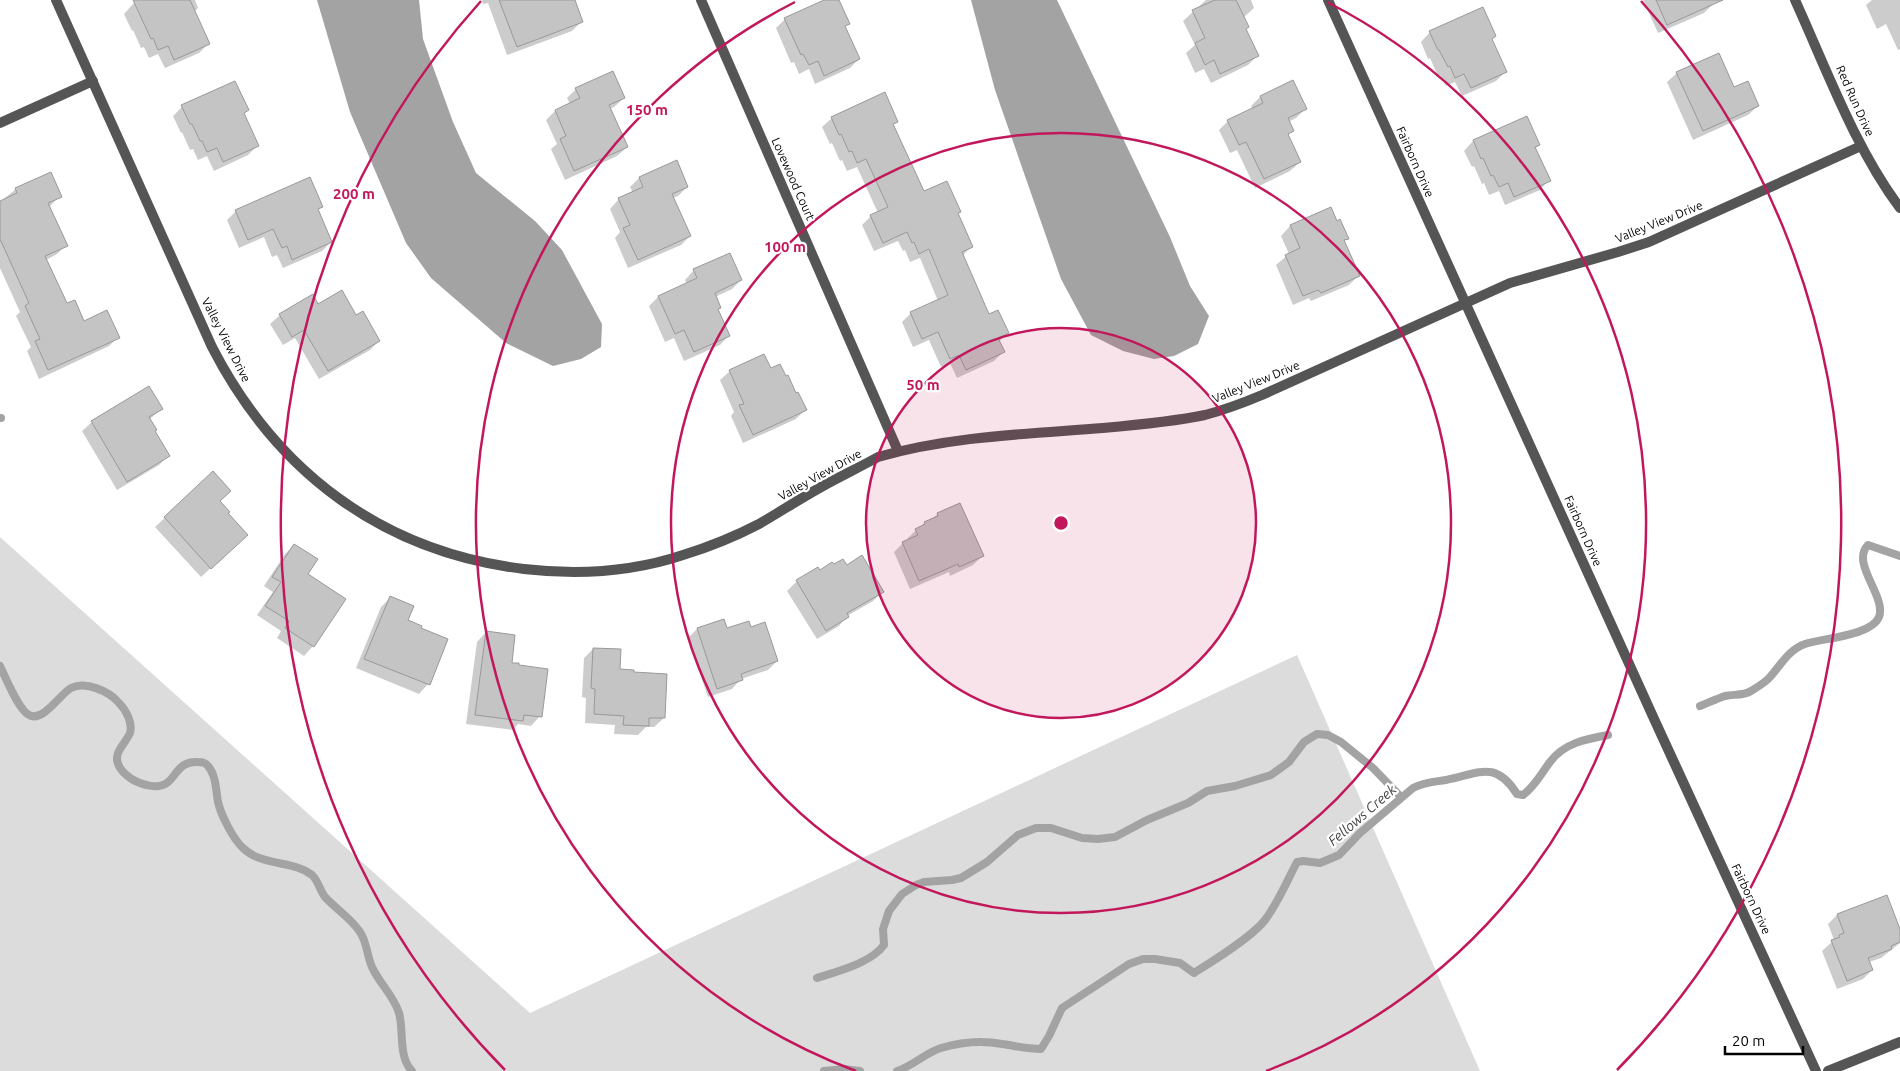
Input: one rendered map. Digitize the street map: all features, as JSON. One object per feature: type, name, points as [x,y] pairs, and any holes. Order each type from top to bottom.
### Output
[{"type":"street","name":"Valley View Drive","points":[[56,0],[212,347],[245,404],[280,447],[318,483],[362,514],[406,538],[457,557],[490,565],[553,572],[586,572],[638,566],[681,556],[730,538],[878,457],[898,452],[958,440],[1152,424],[1205,415],[1262,395],[1510,283],[1649,242],[1861,146]]},
{"type":"street","name":"Lovewood Court","points":[[701,0],[898,452]]},
{"type":"street","name":"Fairborn Drive","points":[[1328,0],[1816,1071]]},
{"type":"street","name":"Red Run Drive","points":[[1795,0],[1861,146],[1886,189],[1900,208]]},
{"type":"street","points":[[0,123],[93,81]]},
{"type":"street","points":[[1828,1071],[1900,1042]]},
{"type":"shaded area","points":[[317,0],[419,0],[423,39],[453,122],[476,173],[535,221],[562,250],[602,324],[601,347],[581,359],[553,366],[506,343],[431,278],[406,243],[350,112]]},
{"type":"shaded area","points":[[971,0],[1057,0],[1170,237],[1190,286],[1209,316],[1198,344],[1174,356],[1154,359],[1123,351],[1091,335],[1061,279],[995,90]]},
{"type":"shaded area","points":[[0,537],[530,1013],[1297,655],[1480,1071],[0,1071]]},
{"type":"building","points":[[133,0],[190,0],[210,44],[174,60],[168,46],[158,50]]},
{"type":"building","points":[[499,0],[575,0],[583,22],[517,47]]},
{"type":"building","points":[[824,0],[839,0],[850,24],[845,26],[860,59],[824,76],[818,61],[809,65],[803,54],[801,55],[784,18]]},
{"type":"building","points":[[1215,0],[1236,0],[1249,27],[1246,29],[1259,56],[1220,74],[1214,60],[1205,65],[1195,43],[1205,38],[1192,10]]},
{"type":"building","points":[[1656,0],[1723,0],[1667,25]]},
{"type":"building","points":[[1483,7],[1496,36],[1492,39],[1507,72],[1471,88],[1464,74],[1455,78],[1429,31]]},
{"type":"building","points":[[1719,53],[1734,87],[1748,81],[1759,106],[1703,131],[1676,72]]},
{"type":"building","points":[[613,71],[625,98],[609,105],[628,147],[574,171],[560,139],[566,136],[555,110],[580,98],[575,88]]},
{"type":"building","points":[[1293,80],[1307,109],[1288,118],[1294,131],[1288,134],[1301,162],[1264,179],[1246,142],[1239,145],[1227,120],[1263,103],[1260,96]]},
{"type":"building","points":[[235,81],[249,110],[244,113],[259,146],[223,162],[217,148],[207,152],[181,105]]},
{"type":"building","points":[[885,92],[898,122],[893,124],[924,191],[947,181],[961,212],[958,213],[973,247],[962,252],[989,314],[998,310],[1009,333],[998,338],[1005,352],[966,370],[959,355],[950,359],[938,332],[922,339],[910,312],[948,295],[929,249],[919,254],[907,232],[883,243],[870,215],[888,207],[866,159],[857,163],[852,151],[849,152],[841,134],[839,135],[831,117]]},
{"type":"building","points":[[1527,116],[1540,145],[1535,147],[1551,181],[1514,197],[1508,183],[1499,187],[1493,175],[1491,176],[1473,140]]},
{"type":"building","points":[[677,160],[688,187],[672,194],[691,236],[638,260],[623,228],[630,225],[618,198],[643,187],[639,177]]},
{"type":"building","points":[[51,172],[62,197],[48,203],[68,246],[45,256],[67,303],[75,300],[84,321],[107,310],[120,338],[48,370],[35,341],[40,339],[25,306],[29,303],[0,239],[0,201],[17,193],[15,188]]},
{"type":"building","points":[[310,177],[323,207],[318,209],[332,242],[292,260],[287,246],[282,248],[273,229],[248,240],[235,210]]},
{"type":"building","points":[[1331,207],[1337,221],[1340,219],[1349,239],[1344,240],[1360,276],[1321,293],[1318,290],[1303,296],[1285,255],[1300,248],[1290,225]]},
{"type":"building","points":[[730,253],[742,280],[715,293],[721,308],[718,309],[730,336],[694,352],[684,330],[675,334],[658,296],[697,278],[693,269]]},
{"type":"building","points":[[342,290],[356,315],[363,311],[380,341],[328,371],[304,330],[292,337],[279,314],[313,294],[318,304]]},
{"type":"building","points":[[764,354],[771,368],[780,364],[807,410],[753,435],[739,405],[744,404],[729,370]]},
{"type":"building","points":[[149,386],[163,409],[149,417],[170,456],[127,482],[91,421]]},
{"type":"building","points":[[213,471],[231,491],[220,501],[248,535],[211,569],[164,517]]},
{"type":"building","points":[[960,503],[984,556],[959,567],[958,564],[919,581],[902,542],[918,535],[915,529],[925,524],[924,522],[938,516],[937,513]]},
{"type":"building","points":[[294,544],[318,559],[308,574],[346,599],[314,647],[285,628],[289,621],[265,606],[281,582],[272,577]]},
{"type":"building","points":[[862,555],[884,592],[847,613],[849,617],[826,631],[796,580],[818,567],[820,570],[832,562],[834,564],[843,559],[847,565]]},
{"type":"building","points":[[390,596],[414,606],[408,620],[422,626],[421,628],[448,639],[430,685],[364,659]]},
{"type":"building","points":[[724,619],[727,628],[749,621],[751,627],[765,622],[778,661],[741,674],[743,680],[717,689],[697,628]]},
{"type":"building","points":[[486,631],[515,635],[512,663],[548,669],[542,717],[524,715],[523,721],[475,715]]},
{"type":"building","points":[[593,648],[621,649],[620,669],[634,670],[634,672],[667,674],[665,718],[649,718],[649,726],[623,725],[624,716],[594,714],[595,689],[591,688]]},
{"type":"building","points":[[1887,895],[1900,929],[1900,942],[1891,946],[1892,949],[1868,958],[1873,970],[1847,981],[1831,940],[1840,937],[1839,935],[1844,933],[1837,914]]},
{"type":"waterway","name":"Fellows Creek","points":[[1700,706],[1725,696],[1748,693],[1768,679],[1789,654],[1805,644],[1857,632],[1874,623],[1879,617],[1880,609],[1863,561],[1864,552],[1868,545],[1900,556]]},
{"type":"waterway","points":[[0,666],[17,700],[29,715],[40,715],[67,691],[77,686],[97,688],[115,699],[122,706],[131,725],[130,733],[118,753],[118,763],[123,772],[136,781],[147,785],[159,786],[169,781],[180,768],[190,762],[207,765],[214,778],[222,813],[231,833],[239,844],[251,854],[260,858],[296,867],[312,875],[325,897],[360,932],[372,967],[397,1007],[403,1051],[412,1071]]},
{"type":"waterway","points":[[817,978],[863,962],[878,951],[884,945],[883,929],[889,911],[902,894],[924,882],[961,878],[987,862],[1018,835],[1036,828],[1051,828],[1082,838],[1115,837],[1147,820],[1188,803],[1207,791],[1235,786],[1271,775],[1289,762],[1304,742],[1317,734],[1328,735],[1341,742],[1373,768],[1401,797]]},
{"type":"waterway","name":"Fellows Creek","points":[[897,1071],[935,1050],[964,1043],[987,1042],[1041,1049],[1062,1008],[1129,964],[1143,959],[1155,959],[1180,963],[1194,973],[1232,948],[1251,934],[1265,920],[1297,862],[1320,863],[1339,855],[1360,833],[1413,788],[1425,783],[1485,772],[1501,776],[1517,794],[1523,795],[1538,780],[1550,762],[1562,750],[1584,740],[1608,735]]},
{"type":"waterway","name":"Fellows Creek","points":[[824,1071],[844,1069],[860,1071]]}]
